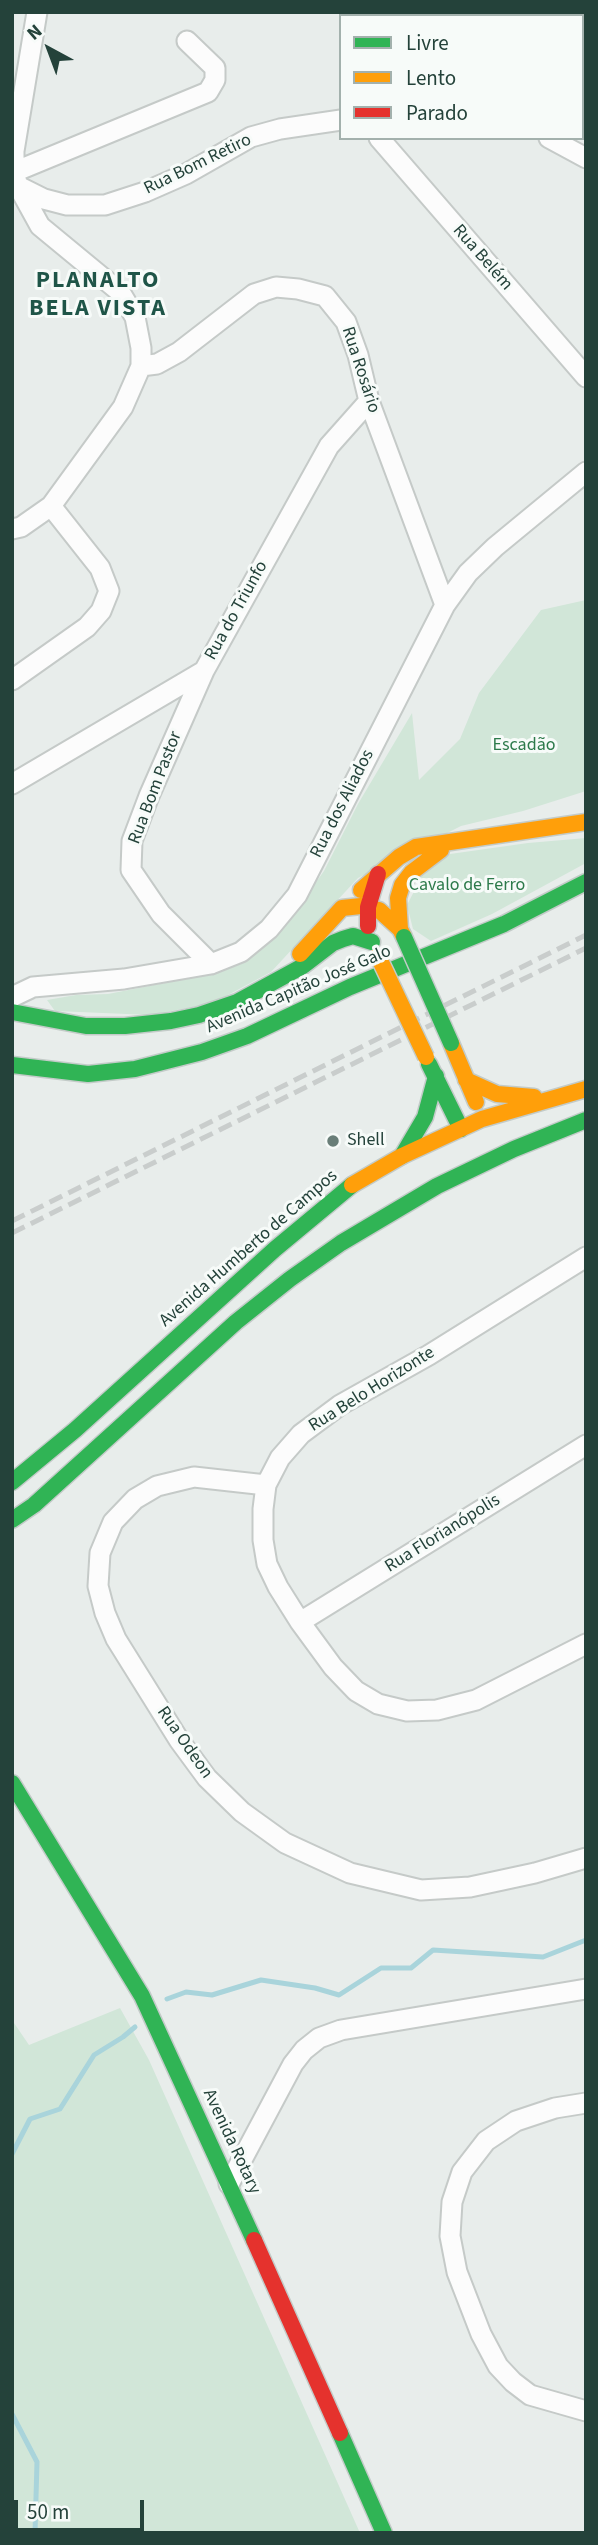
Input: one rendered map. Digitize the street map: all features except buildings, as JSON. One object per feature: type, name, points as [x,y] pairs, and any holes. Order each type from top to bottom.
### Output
[{"type":"main road","points":[[267,986],[378,874],[416,847],[586,822]]},
{"type":"main road","points":[[459,841],[412,872],[402,885],[397,898],[402,933],[482,1119]]},
{"type":"main road","points":[[378,874],[368,907],[369,929],[375,949],[426,1058],[474,1137],[514,1149]]},
{"type":"main road","name":"Avenida Capitão José Galo","points":[[12,1065],[88,1074],[135,1069],[202,1052],[247,1036],[350,987],[504,924],[586,883]]},
{"type":"main road","points":[[342,908],[368,907],[379,910],[402,933]]},
{"type":"main road","points":[[267,986],[343,939],[353,936],[375,949]]},
{"type":"main road","name":"Avenida Capitão José Galo","points":[[12,1012],[86,1026],[125,1026],[199,1015],[237,1002],[267,986]]},
{"type":"main road","points":[[402,1156],[425,1117],[436,1076]]},
{"type":"main road","points":[[467,1080],[497,1094],[552,1098]]},
{"type":"main road","name":"Avenida Humberto de Campos","points":[[12,1482],[75,1430],[303,1224],[348,1187],[402,1156],[474,1137],[482,1119],[586,1089]]},
{"type":"main road","points":[[12,1520],[34,1505],[236,1322],[290,1279],[333,1233],[514,1149],[586,1121]]},
{"type":"main road","points":[[438,1186],[452,1160]]},
{"type":"main road","points":[[333,1233],[327,1213],[348,1187]]},
{"type":"main road","name":"Avenida Rotary","points":[[12,1783],[142,1996],[384,2533]]},
{"type":"street","points":[[12,529],[21,527],[51,506],[123,407],[141,366],[141,348],[135,317],[120,292],[40,226],[16,179],[14,151],[37,12]]},
{"type":"street","points":[[16,179],[208,92],[215,79],[215,68],[187,41]]},
{"type":"street","name":"Rua Bom Retiro","points":[[16,179],[44,199],[67,205],[105,205],[145,192],[186,174],[251,137],[279,129],[339,120]]},
{"type":"street","name":"Rua Belém","points":[[381,140],[586,377]]},
{"type":"street","points":[[553,140],[586,158]]},
{"type":"street","name":"Rua Rosário","points":[[141,366],[157,364],[179,352],[254,294],[276,287],[325,296],[346,322],[358,355],[369,401],[445,605]]},
{"type":"street","name":"Rua do Triunfo","points":[[12,783],[204,671],[329,446],[369,401]]},
{"type":"street","name":"Rua dos Aliados","points":[[12,997],[33,987],[124,979],[211,964],[241,952],[269,929],[297,895],[445,605],[468,573],[495,547],[586,472]]},
{"type":"street","points":[[12,680],[87,627],[101,611],[109,591],[100,568],[51,506]]},
{"type":"street","name":"Rua Bom Pastor","points":[[204,671],[132,841],[131,870],[161,914],[211,964]]},
{"type":"street","name":"Rua Belo Horizonte","points":[[586,1257],[429,1355],[340,1405],[301,1434],[280,1458],[266,1485],[263,1510],[263,1540],[267,1564],[278,1587],[333,1667],[356,1691],[378,1704],[407,1711],[437,1710],[476,1700],[586,1644]]},
{"type":"street","name":"Rua Florianópolis","points":[[300,1622],[586,1445]]},
{"type":"street","name":"Rua Odeon","points":[[266,1485],[194,1477],[157,1486],[135,1499],[113,1522],[100,1553],[98,1586],[116,1639],[179,1740],[207,1778],[242,1812],[285,1843],[350,1873],[421,1890],[470,1887],[535,1873],[586,1858]]},
{"type":"street","points":[[229,2184],[293,2064],[304,2050],[319,2038],[341,2030],[586,1989]]},
{"type":"street","points":[[586,2103],[555,2108],[516,2121],[486,2141],[462,2172],[452,2202],[450,2236],[457,2272],[481,2334],[498,2366],[530,2395],[586,2411]]},
{"type":"green space","name":"Escadão","points":[[586,600],[586,791],[523,811],[461,826],[358,878],[271,972],[213,1003],[151,1015],[55,1011],[47,1000],[76,995],[108,994],[195,977],[240,960],[286,924],[324,871],[358,804],[412,713],[419,780],[460,739],[479,693],[541,610]]},
{"type":"green space","name":"Cavalo de Ferro","points":[[586,838],[586,863],[492,914],[431,941],[413,929],[407,905],[422,876],[450,854]]},
{"type":"green space","points":[[120,2008],[149,2060],[360,2533],[12,2533],[12,2020],[29,2045]]},
{"type":"waterway","points":[[167,1999],[186,1992],[212,1995],[261,1980],[315,1988],[339,1995],[381,1968],[411,1968],[433,1950],[543,1957],[586,1940]]},
{"type":"waterway","points":[[12,2154],[30,2119],[60,2109],[94,2055],[135,2027]]},
{"type":"waterway","points":[[12,2414],[37,2462],[35,2533]]},
{"type":"railway","points":[[12,1221],[586,935]]},
{"type":"railway","points":[[12,1233],[586,948]]},
{"type":"traffic: fast","points":[[12,1065],[88,1074],[135,1069],[202,1052],[247,1036],[350,987],[504,924],[586,882]]},
{"type":"traffic: fast","points":[[12,1012],[86,1026],[125,1026],[171,1021],[237,1002],[303,966],[333,943],[343,939],[353,936],[372,942]]},
{"type":"traffic: fast","points":[[404,937],[451,1043]]},
{"type":"traffic: fast","points":[[429,1064],[461,1129]]},
{"type":"traffic: fast","points":[[402,1156],[425,1117],[436,1076]]},
{"type":"traffic: fast","points":[[12,1520],[34,1505],[236,1322],[341,1243],[437,1186],[514,1149],[586,1120]]},
{"type":"traffic: fast","points":[[12,1482],[75,1430],[275,1249],[352,1185]]},
{"type":"traffic: fast","points":[[12,1783],[142,1996],[254,2240]]},
{"type":"traffic: fast","points":[[340,2433],[384,2533]]},
{"type":"traffic: slow","points":[[361,890],[399,857],[416,847],[586,822]]},
{"type":"traffic: slow","points":[[400,929],[398,898],[402,885],[412,872],[441,850]]},
{"type":"traffic: slow","points":[[300,954],[342,908],[361,906],[379,910],[400,929],[404,937]]},
{"type":"traffic: slow","points":[[378,956],[426,1057]]},
{"type":"traffic: slow","points":[[451,1043],[476,1102]]},
{"type":"traffic: slow","points":[[466,1080],[497,1094],[534,1097]]},
{"type":"traffic: slow","points":[[352,1185],[402,1156],[482,1119],[586,1089]]},
{"type":"traffic: jam","points":[[368,926],[368,907],[378,874]]},
{"type":"traffic: jam","points":[[254,2240],[340,2433]]},
{"type":"place","name":"Shell","points":[[333,1141]]},
{"type":"district","name":"PLANALTO BELA VISTA","points":[[98,296]]}]
